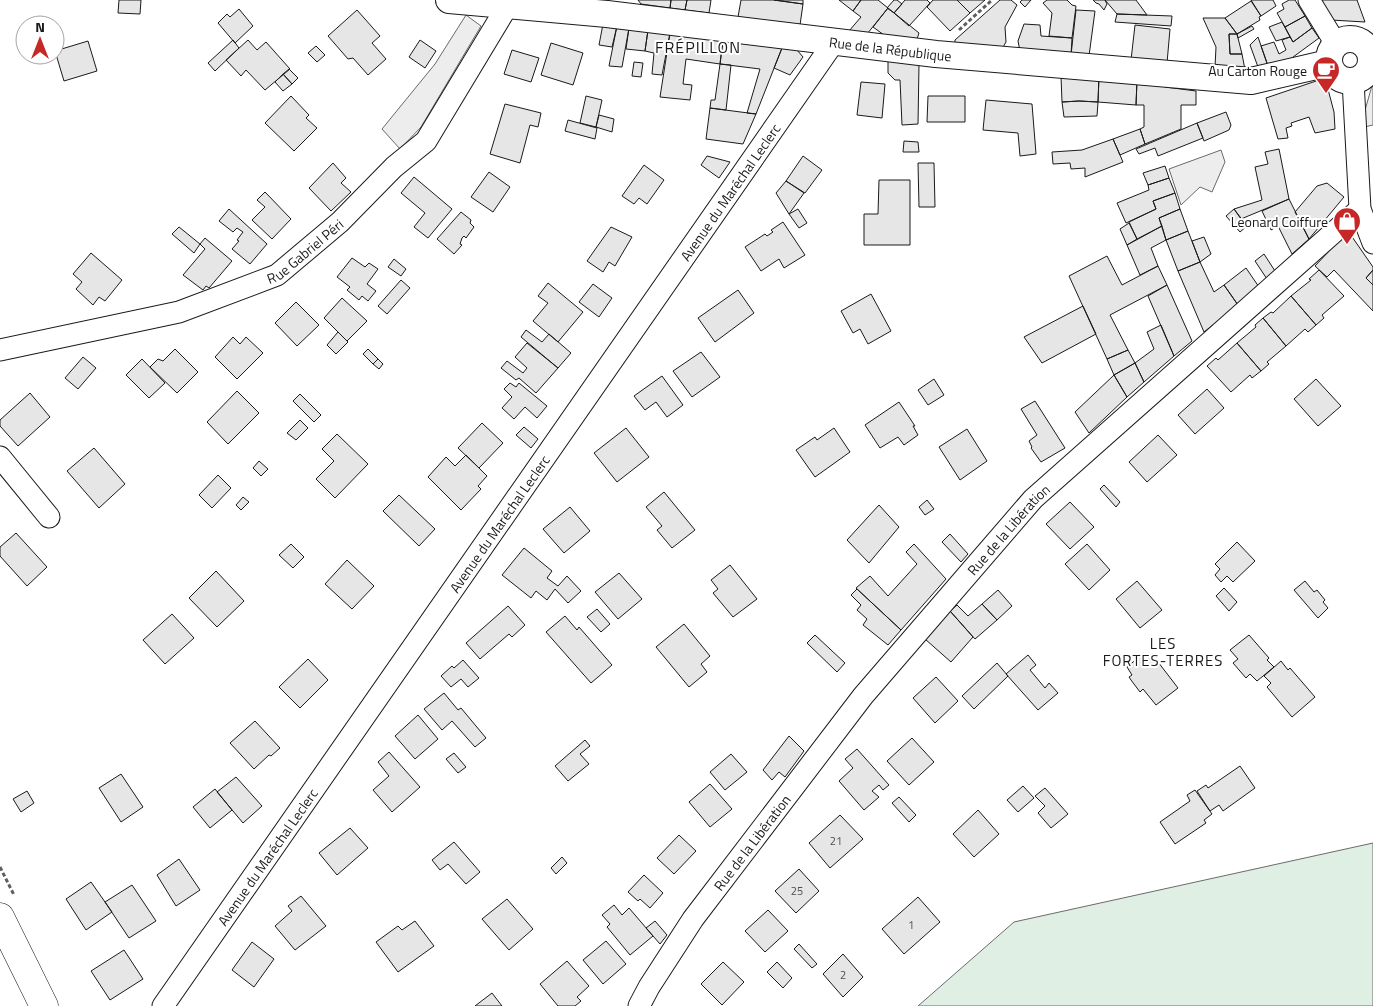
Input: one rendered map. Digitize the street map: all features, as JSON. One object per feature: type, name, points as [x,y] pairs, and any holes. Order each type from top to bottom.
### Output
[{"type":"main road","points":[[0,917],[44,1006]]},
{"type":"street","name":"Rue de la République","points":[[449,0],[508,5],[613,7],[834,42],[936,54],[1251,81],[1333,53]]},
{"type":"street","points":[[1309,0],[1333,53],[1335,75],[1340,79],[1353,81],[1365,76],[1372,64],[1370,43],[1355,39],[1342,40],[1333,53]]},
{"type":"street","name":"Rue Gabriel Péri","points":[[0,350],[179,312],[277,275],[340,222],[394,167],[426,141],[508,5]]},
{"type":"street","name":"Avenue du Maréchal Leclerc","points":[[163,1006],[834,42]]},
{"type":"street","points":[[1353,81],[1360,209],[1373,243]]},
{"type":"street","name":"Rue de la Libération","points":[[639,1006],[693,918],[863,696],[1033,499],[1360,209]]},
{"type":"street","points":[[0,457],[49,516]]},
{"type":"path","points":[[936,54],[947,41],[992,0]]},
{"type":"green space","points":[[1373,843],[1373,1006],[918,1006],[1014,922]]},
{"type":"shaded area","points":[[466,15],[481,26],[421,127],[400,149],[382,129],[435,64]]},
{"type":"shaded area","points":[[1373,82],[1373,125],[1360,128]]},
{"type":"shaded area","points":[[1221,150],[1225,162],[1212,192],[1200,187],[1181,205],[1169,169]]},
{"type":"building","points":[[119,0],[141,0],[140,14],[118,13]]},
{"type":"building","points":[[638,0],[671,0],[670,8],[641,4]]},
{"type":"building","points":[[671,0],[687,0],[685,10],[670,8]]},
{"type":"building","points":[[687,0],[711,0],[709,13],[685,10]]},
{"type":"building","points":[[741,0],[774,0],[803,4],[800,25],[738,17]]},
{"type":"building","points":[[774,0],[803,0],[803,4]]},
{"type":"building","points":[[839,0],[861,0],[853,11]]},
{"type":"building","points":[[861,0],[878,0],[888,8],[867,34],[849,31],[861,17],[853,11]]},
{"type":"building","points":[[894,0],[902,4],[894,13],[887,8]]},
{"type":"building","points":[[905,0],[927,0],[930,3],[909,26],[894,13]]},
{"type":"building","points":[[933,0],[957,0],[970,13],[950,31],[927,7]]},
{"type":"building","points":[[957,0],[985,0],[970,13]]},
{"type":"building","points":[[1000,0],[1011,0],[1017,5],[1005,27],[1006,42],[1002,49],[955,44],[955,40]]},
{"type":"building","points":[[1022,0],[1031,0],[1025,7],[1020,2]]},
{"type":"building","points":[[1047,0],[1067,0],[1076,6],[1072,38],[1049,36],[1052,13],[1043,3]]},
{"type":"building","points":[[1093,0],[1105,0],[1107,4],[1104,10],[1099,4]]},
{"type":"building","points":[[1105,0],[1136,0],[1147,15],[1117,14]]},
{"type":"building","points":[[1251,0],[1273,0],[1276,6],[1261,16]]},
{"type":"building","points":[[1289,0],[1295,0],[1305,16],[1285,27],[1277,13],[1284,9],[1282,4]]},
{"type":"building","points":[[1316,0],[1357,0],[1365,22],[1331,20]]},
{"type":"building","points":[[1251,1],[1261,16],[1259,17],[1260,20],[1237,34],[1225,18]]},
{"type":"building","points":[[888,8],[919,33],[917,39],[884,35],[873,27]]},
{"type":"building","points":[[239,9],[253,26],[235,43],[218,23],[227,14],[230,17]]},
{"type":"building","points":[[357,10],[380,36],[372,43],[386,59],[368,75],[353,58],[348,59],[328,36]]},
{"type":"building","points":[[1076,10],[1095,11],[1089,56],[1071,55]]},
{"type":"building","points":[[1117,14],[1172,16],[1171,26],[1115,22]]},
{"type":"building","points":[[1305,16],[1312,28],[1293,42],[1285,27]]},
{"type":"building","points":[[1203,18],[1225,18],[1237,34],[1229,34],[1230,54],[1242,54],[1245,70],[1215,67],[1216,47]]},
{"type":"building","points":[[1282,22],[1290,37],[1276,41],[1269,27]]},
{"type":"building","points":[[603,24],[617,26],[612,47],[599,45]]},
{"type":"building","points":[[1024,24],[1040,25],[1041,36],[1072,38],[1071,55],[1020,51],[1018,41]]},
{"type":"building","points":[[1135,25],[1170,29],[1167,63],[1131,60]]},
{"type":"building","points":[[617,26],[629,28],[622,67],[609,66]]},
{"type":"building","points":[[1252,26],[1254,29],[1238,38],[1237,34]]},
{"type":"building","points":[[629,28],[648,30],[645,51],[626,49]]},
{"type":"building","points":[[1312,28],[1319,38],[1289,60],[1268,66],[1261,46],[1274,42],[1279,54],[1286,50],[1282,40],[1290,37],[1293,42]]},
{"type":"building","points":[[648,30],[670,33],[662,75],[652,74],[654,53],[645,51]]},
{"type":"building","points":[[670,33],[723,40],[720,64],[686,59],[683,84],[692,85],[690,100],[660,97]]},
{"type":"building","points":[[1229,34],[1237,34],[1242,54],[1230,54]]},
{"type":"building","points":[[1258,37],[1268,66],[1258,67],[1250,45]]},
{"type":"building","points":[[233,40],[239,48],[215,71],[208,63]]},
{"type":"building","points":[[248,40],[257,50],[266,42],[290,69],[265,90],[246,70],[241,76],[226,60]]},
{"type":"building","points":[[420,40],[436,51],[425,68],[409,57]]},
{"type":"building","points":[[723,40],[782,48],[756,114],[747,113],[760,69],[720,64]]},
{"type":"building","points":[[88,41],[97,71],[64,81],[59,65],[65,65],[65,48]]},
{"type":"building","points":[[551,43],[583,53],[573,85],[541,75]]},
{"type":"building","points":[[316,46],[325,55],[317,62],[308,53]]},
{"type":"building","points":[[782,48],[797,50],[803,57],[790,75],[774,68]]},
{"type":"building","points":[[512,50],[539,58],[531,82],[504,74]]},
{"type":"building","points":[[888,61],[919,64],[918,124],[902,125],[900,80],[895,80],[888,73]]},
{"type":"building","points":[[634,62],[643,63],[641,77],[632,76]]},
{"type":"building","points":[[720,64],[731,65],[726,110],[710,108],[711,100],[715,100]]},
{"type":"building","points":[[289,69],[298,78],[292,84],[283,74]]},
{"type":"building","points":[[283,74],[292,84],[283,91],[275,82]]},
{"type":"building","points":[[1061,76],[1099,76],[1098,102],[1062,102]]},
{"type":"building","points":[[1099,76],[1137,80],[1136,105],[1098,102]]},
{"type":"building","points":[[1325,78],[1334,112],[1335,129],[1315,133],[1309,117],[1291,123],[1292,126],[1286,128],[1288,138],[1278,139],[1266,98]]},
{"type":"building","points":[[1137,80],[1166,84],[1165,87],[1196,91],[1196,105],[1181,105],[1181,129],[1145,144],[1140,129],[1144,127],[1144,105],[1136,105]]},
{"type":"building","points":[[861,82],[885,84],[882,118],[857,115]]},
{"type":"building","points":[[291,96],[309,115],[306,118],[317,128],[294,151],[265,123]]},
{"type":"building","points":[[586,96],[602,100],[596,127],[580,123]]},
{"type":"building","points":[[928,96],[965,96],[965,122],[927,122]]},
{"type":"building","points":[[986,100],[1032,104],[1036,154],[1020,156],[1018,133],[983,130]]},
{"type":"building","points":[[1062,102],[1098,102],[1097,116],[1064,117]]},
{"type":"building","points":[[505,104],[541,113],[538,127],[530,125],[520,163],[490,154]]},
{"type":"building","points":[[710,108],[756,114],[743,144],[706,139]]},
{"type":"building","points":[[1226,112],[1231,125],[1229,130],[1204,141],[1197,123]]},
{"type":"building","points":[[599,115],[614,119],[612,132],[596,127]]},
{"type":"building","points":[[568,120],[597,128],[595,139],[565,131]]},
{"type":"building","points":[[1197,123],[1203,138],[1158,156],[1155,148],[1139,154],[1136,149]]},
{"type":"building","points":[[1140,129],[1145,144],[1120,155],[1113,139]]},
{"type":"building","points":[[1113,139],[1123,162],[1085,177],[1085,168],[1071,169],[1070,163],[1053,164],[1052,152],[1082,150]]},
{"type":"building","points":[[904,141],[918,142],[919,152],[903,152]]},
{"type":"building","points":[[1279,149],[1289,199],[1241,219],[1234,209],[1262,200],[1255,167],[1268,164],[1265,152]]},
{"type":"building","points":[[707,156],[730,162],[719,178],[701,165]]},
{"type":"building","points":[[803,156],[822,170],[805,193],[786,181]]},
{"type":"building","points":[[333,163],[346,178],[341,183],[351,192],[331,211],[309,188]]},
{"type":"building","points":[[918,163],[934,163],[935,207],[919,207]]},
{"type":"building","points":[[644,165],[664,180],[647,204],[639,198],[634,204],[622,196]]},
{"type":"building","points":[[1165,166],[1169,178],[1148,185],[1143,173]]},
{"type":"building","points":[[489,172],[510,187],[493,212],[471,197]]},
{"type":"building","points":[[414,177],[452,209],[428,238],[414,227],[425,213],[401,193]]},
{"type":"building","points":[[1169,178],[1175,193],[1153,201],[1156,209],[1126,223],[1117,203],[1149,190],[1148,185]]},
{"type":"building","points":[[879,180],[910,180],[910,245],[864,245],[864,214],[878,214]]},
{"type":"building","points":[[786,181],[804,193],[789,214],[776,193]]},
{"type":"building","points":[[1327,183],[1344,197],[1309,239],[1295,212],[1317,186]]},
{"type":"building","points":[[265,192],[291,219],[272,239],[252,220],[265,207],[257,200]]},
{"type":"building","points":[[1175,193],[1180,209],[1159,218],[1162,226],[1137,239],[1129,222],[1156,209],[1153,201]]},
{"type":"building","points":[[1289,199],[1309,239],[1292,254],[1278,226],[1271,230],[1262,211]]},
{"type":"building","points":[[229,209],[267,244],[250,264],[232,249],[239,241],[237,240],[243,232],[237,228],[233,232],[219,221]]},
{"type":"building","points":[[798,209],[807,223],[799,228],[789,214]]},
{"type":"building","points":[[1180,209],[1188,231],[1166,240],[1159,218]]},
{"type":"building","points":[[1234,209],[1247,226],[1240,232],[1226,216]]},
{"type":"building","points":[[461,212],[471,220],[470,223],[474,227],[466,238],[464,236],[462,238],[460,244],[462,245],[454,254],[437,239]]},
{"type":"building","points":[[783,222],[805,255],[784,268],[779,259],[761,271],[745,247],[765,234],[767,236],[773,232],[771,230]]},
{"type":"building","points":[[1129,223],[1137,239],[1127,245],[1120,229]]},
{"type":"building","points":[[1162,226],[1166,240],[1151,248],[1158,266],[1140,275],[1127,245]]},
{"type":"building","points":[[179,227],[200,244],[194,253],[172,234]]},
{"type":"building","points":[[611,227],[632,237],[615,266],[609,262],[603,272],[587,261]]},
{"type":"building","points":[[1188,231],[1200,262],[1178,271],[1166,240]]},
{"type":"building","points":[[1348,231],[1373,267],[1373,270],[1366,278],[1373,285],[1373,311],[1334,270],[1327,277],[1315,266]]},
{"type":"building","points":[[1204,237],[1211,254],[1200,262],[1192,241]]},
{"type":"building","points":[[205,238],[232,261],[209,288],[206,286],[203,290],[183,275],[205,249],[200,244]]},
{"type":"building","points":[[91,253],[122,280],[105,301],[99,297],[93,305],[76,289],[82,282],[73,274]]},
{"type":"building","points":[[1264,254],[1275,271],[1267,279],[1255,261]]},
{"type":"building","points":[[1107,256],[1122,285],[1158,266],[1167,285],[1110,315],[1128,350],[1107,359],[1069,276]]},
{"type":"building","points":[[352,258],[365,267],[369,263],[378,269],[367,284],[376,291],[368,301],[362,296],[359,300],[347,290],[350,287],[337,277]]},
{"type":"building","points":[[394,259],[406,269],[401,276],[388,267]]},
{"type":"building","points":[[1200,262],[1214,292],[1224,285],[1238,305],[1204,332],[1178,271]]},
{"type":"building","points":[[1246,268],[1259,287],[1238,305],[1224,285]]},
{"type":"building","points":[[1319,270],[1344,296],[1322,315],[1324,318],[1316,325],[1291,296],[1311,280],[1309,279]]},
{"type":"building","points":[[1373,270],[1373,285],[1366,278]]},
{"type":"building","points":[[401,280],[410,288],[387,314],[378,306]]},
{"type":"building","points":[[548,283],[583,312],[558,342],[533,321],[548,303],[538,296]]},
{"type":"building","points":[[593,284],[612,298],[599,317],[579,302]]},
{"type":"building","points":[[1167,285],[1192,341],[1174,356],[1148,296]]},
{"type":"building","points":[[738,290],[754,313],[715,342],[698,318]]},
{"type":"building","points":[[871,294],[891,331],[868,344],[860,329],[853,333],[841,311]]},
{"type":"building","points":[[1291,296],[1316,325],[1308,332],[1305,329],[1286,346],[1263,318],[1271,312],[1273,313]]},
{"type":"building","points":[[342,298],[367,321],[347,341],[324,318]]},
{"type":"building","points":[[296,302],[319,325],[297,346],[275,323]]},
{"type":"building","points":[[1083,306],[1096,334],[1042,363],[1024,337]]},
{"type":"building","points":[[1263,318],[1286,346],[1267,362],[1269,364],[1261,371],[1237,343],[1256,327],[1255,325]]},
{"type":"building","points":[[1161,325],[1174,356],[1144,382],[1135,363],[1154,349],[1147,332]]},
{"type":"building","points":[[526,330],[542,342],[549,334],[571,353],[558,368],[521,337]]},
{"type":"building","points":[[338,332],[348,342],[336,354],[327,345]]},
{"type":"building","points":[[233,337],[240,344],[246,337],[263,353],[237,379],[215,357]]},
{"type":"building","points":[[527,343],[558,368],[536,393],[519,378],[516,380],[501,368],[507,361],[523,373],[527,368],[515,357]]},
{"type":"building","points":[[1237,343],[1261,371],[1252,378],[1250,375],[1231,392],[1207,366],[1216,358],[1218,360]]},
{"type":"building","points":[[175,349],[198,372],[177,393],[150,367],[158,359],[163,361]]},
{"type":"building","points":[[368,349],[378,359],[373,364],[363,354]]},
{"type":"building","points":[[1128,350],[1135,363],[1114,375],[1107,359]]},
{"type":"building","points":[[701,352],[720,377],[692,397],[673,371]]},
{"type":"building","points":[[83,357],[96,368],[78,389],[65,378]]},
{"type":"building","points":[[142,359],[165,383],[149,398],[126,375]]},
{"type":"building","points":[[378,359],[383,364],[379,369],[373,364]]},
{"type":"building","points":[[1135,363],[1144,382],[1127,397],[1114,375]]},
{"type":"building","points":[[1114,375],[1127,397],[1089,433],[1075,412]]},
{"type":"building","points":[[662,376],[683,405],[667,417],[656,402],[645,410],[634,396]]},
{"type":"building","points":[[934,379],[944,395],[928,405],[918,390]]},
{"type":"building","points":[[1316,379],[1341,406],[1318,426],[1294,399]]},
{"type":"building","points":[[510,383],[516,387],[519,383],[547,406],[537,418],[525,407],[514,419],[502,408],[512,397],[504,389]]},
{"type":"building","points":[[1207,389],[1224,408],[1195,434],[1178,415]]},
{"type":"building","points":[[237,391],[259,413],[228,444],[207,422]]},
{"type":"building","points":[[30,393],[50,417],[18,446],[0,426],[0,420]]},
{"type":"building","points":[[300,394],[321,415],[314,422],[293,401]]},
{"type":"building","points":[[1035,401],[1065,448],[1041,462],[1031,448],[1029,441],[1037,435],[1021,409]]},
{"type":"building","points":[[899,402],[915,426],[913,426],[918,435],[904,445],[898,437],[880,448],[865,425]]},
{"type":"building","points":[[300,420],[308,428],[296,440],[287,433]]},
{"type":"building","points":[[482,423],[503,443],[479,468],[458,448]]},
{"type":"building","points":[[524,427],[538,439],[531,448],[516,435]]},
{"type":"building","points":[[626,428],[649,457],[617,482],[594,453]]},
{"type":"building","points":[[834,428],[850,452],[815,477],[796,450],[815,437],[817,440]]},
{"type":"building","points":[[967,429],[987,461],[960,480],[939,447]]},
{"type":"building","points":[[337,434],[368,464],[335,498],[316,479],[334,461],[322,449]]},
{"type":"building","points":[[1158,435],[1177,455],[1147,482],[1129,462]]},
{"type":"building","points":[[94,448],[125,484],[99,508],[67,471]]},
{"type":"building","points":[[466,455],[487,476],[478,486],[481,489],[461,510],[428,477],[446,457],[455,466]]},
{"type":"building","points":[[259,461],[268,469],[261,476],[253,468]]},
{"type":"building","points":[[218,475],[231,488],[212,508],[199,495]]},
{"type":"building","points":[[1104,485],[1120,502],[1116,507],[1100,489]]},
{"type":"building","points":[[664,492],[695,530],[672,548],[657,530],[662,526],[646,507]]},
{"type":"building","points":[[399,495],[435,529],[419,546],[383,511]]},
{"type":"building","points":[[243,497],[249,502],[241,510],[236,505]]},
{"type":"building","points":[[927,500],[934,509],[925,515],[919,507]]},
{"type":"building","points":[[1070,502],[1094,527],[1070,549],[1046,524]]},
{"type":"building","points":[[879,505],[899,527],[869,563],[847,540]]},
{"type":"building","points":[[570,507],[590,531],[564,553],[543,529]]},
{"type":"building","points":[[16,533],[47,567],[27,586],[0,556],[0,547]]},
{"type":"building","points":[[950,534],[968,554],[961,562],[942,542]]},
{"type":"building","points":[[1237,542],[1255,561],[1233,582],[1227,576],[1221,582],[1215,575],[1220,569],[1215,564]]},
{"type":"building","points":[[291,544],[304,557],[293,568],[279,555]]},
{"type":"building","points":[[914,544],[946,579],[901,630],[856,588],[870,576],[888,596],[917,564],[906,552]]},
{"type":"building","points":[[1087,544],[1110,570],[1089,590],[1065,564]]},
{"type":"building","points":[[524,548],[552,571],[547,578],[558,586],[567,576],[581,591],[568,603],[555,589],[547,600],[536,591],[531,598],[502,575]]},
{"type":"building","points":[[347,560],[374,586],[352,609],[325,584]]},
{"type":"building","points":[[730,565],[757,599],[733,617],[713,593],[718,589],[711,580]]},
{"type":"building","points":[[216,571],[244,601],[217,627],[189,598]]},
{"type":"building","points":[[619,573],[642,599],[618,619],[595,592]]},
{"type":"building","points":[[1137,581],[1162,610],[1140,628],[1116,599]]},
{"type":"building","points":[[1305,581],[1314,592],[1317,590],[1325,600],[1323,602],[1328,608],[1318,618],[1294,590]]},
{"type":"building","points":[[1224,588],[1237,602],[1229,611],[1216,596]]},
{"type":"building","points":[[857,589],[901,630],[888,645],[863,625],[867,619],[857,610],[861,605],[851,595]]},
{"type":"building","points":[[998,590],[1012,606],[997,620],[982,604]]},
{"type":"building","points":[[982,604],[997,620],[975,639],[950,611],[957,605],[968,616]]},
{"type":"building","points":[[508,606],[525,625],[512,637],[509,634],[480,659],[466,643]]},
{"type":"building","points":[[597,609],[610,624],[601,632],[587,617]]},
{"type":"building","points":[[950,611],[973,637],[951,662],[925,639]]},
{"type":"building","points":[[172,614],[194,638],[165,664],[143,640]]},
{"type":"building","points":[[565,616],[577,630],[579,627],[612,665],[591,683],[546,632]]},
{"type":"building","points":[[684,624],[710,656],[701,664],[707,672],[689,687],[656,647]]},
{"type":"building","points":[[815,635],[845,663],[837,672],[807,643]]},
{"type":"building","points":[[1249,635],[1269,658],[1267,660],[1274,667],[1257,681],[1250,674],[1246,678],[1233,663],[1238,659],[1230,650]]},
{"type":"building","points":[[1144,653],[1151,661],[1155,658],[1178,688],[1156,705],[1143,689],[1140,692],[1129,677],[1132,675],[1127,667]]},
{"type":"building","points":[[1028,655],[1036,665],[1030,670],[1045,688],[1049,683],[1058,693],[1038,710],[1006,674]]},
{"type":"building","points":[[308,659],[328,680],[300,708],[279,687]]},
{"type":"building","points":[[463,660],[479,678],[468,687],[461,679],[451,687],[441,676],[452,666],[454,668]]},
{"type":"building","points":[[1281,661],[1288,670],[1290,668],[1315,697],[1292,717],[1267,687],[1271,683],[1264,676]]},
{"type":"building","points":[[997,663],[1008,676],[974,709],[962,696]]},
{"type":"building","points":[[936,677],[958,701],[935,723],[913,698]]},
{"type":"building","points":[[444,693],[458,710],[461,708],[486,738],[475,747],[452,721],[442,730],[424,709]]},
{"type":"building","points":[[418,715],[438,739],[415,759],[395,736]]},
{"type":"building","points":[[255,721],[280,748],[254,769],[230,743]]},
{"type":"building","points":[[789,736],[804,751],[785,777],[779,772],[772,780],[763,770]]},
{"type":"building","points":[[912,738],[934,762],[909,785],[887,761]]},
{"type":"building","points":[[585,740],[590,746],[580,754],[589,764],[568,781],[555,766]]},
{"type":"building","points":[[857,749],[889,785],[883,790],[879,785],[872,791],[879,797],[864,810],[839,781],[853,768],[845,759]]},
{"type":"building","points":[[389,752],[420,787],[392,812],[373,790],[389,776],[378,762]]},
{"type":"building","points":[[454,753],[466,767],[458,773],[446,759]]},
{"type":"building","points":[[731,754],[747,772],[725,790],[710,772]]},
{"type":"building","points":[[1240,766],[1255,788],[1223,811],[1219,805],[1210,811],[1197,791],[1206,785],[1208,788]]},
{"type":"building","points":[[121,774],[143,807],[121,822],[99,788]]},
{"type":"building","points":[[236,777],[262,806],[243,823],[217,792]]},
{"type":"building","points":[[710,784],[732,809],[710,827],[689,802]]},
{"type":"building","points":[[1023,786],[1034,798],[1018,812],[1007,800]]},
{"type":"building","points":[[1045,788],[1068,814],[1051,828],[1038,813],[1045,806],[1035,796]]},
{"type":"building","points":[[215,789],[232,810],[210,828],[193,807]]},
{"type":"building","points":[[1195,790],[1212,814],[1204,820],[1206,823],[1175,844],[1160,822],[1190,801],[1187,795]]},
{"type":"building","points":[[27,791],[34,803],[21,812],[13,799]]},
{"type":"building","points":[[899,797],[916,815],[909,822],[892,803]]},
{"type":"building","points":[[978,810],[999,834],[974,857],[953,834]]},
{"type":"building","points":[[840,815],[863,839],[830,868],[809,843]]},
{"type":"building","points":[[350,828],[368,848],[337,875],[319,853]]},
{"type":"building","points":[[679,835],[696,851],[674,874],[657,858]]},
{"type":"building","points":[[454,842],[480,872],[466,884],[448,864],[440,870],[432,860]]},
{"type":"building","points":[[562,857],[567,863],[556,874],[551,868]]},
{"type":"building","points":[[179,859],[200,890],[176,906],[157,875]]},
{"type":"building","points":[[799,869],[819,891],[796,913],[775,891]]},
{"type":"building","points":[[644,875],[663,893],[650,908],[628,892]]},
{"type":"building","points":[[91,882],[112,912],[86,930],[66,899]]},
{"type":"building","points":[[132,885],[156,921],[129,938],[105,902]]},
{"type":"building","points":[[301,896],[326,926],[295,950],[275,926],[292,911],[288,906]]},
{"type":"building","points":[[918,897],[940,922],[904,954],[882,929]]},
{"type":"building","points":[[507,899],[533,929],[509,950],[482,919]]},
{"type":"building","points":[[614,905],[622,915],[629,908],[653,936],[630,955],[607,927],[610,924],[602,915]]},
{"type":"building","points":[[768,910],[788,931],[765,952],[745,931]]},
{"type":"building","points":[[415,921],[434,946],[398,972],[376,942],[398,926],[402,930]]},
{"type":"building","points":[[655,921],[667,935],[660,944],[646,928]]},
{"type":"building","points":[[606,941],[626,964],[603,984],[583,960]]},
{"type":"building","points":[[252,942],[274,959],[254,987],[232,970]]},
{"type":"building","points":[[799,944],[817,964],[812,968],[794,949]]},
{"type":"building","points":[[124,950],[143,979],[110,1000],[91,971]]},
{"type":"building","points":[[843,954],[863,977],[843,997],[823,974]]},
{"type":"building","points":[[567,961],[589,986],[577,997],[581,1001],[575,1006],[558,1006],[540,984]]},
{"type":"building","points":[[723,962],[744,982],[722,1005],[701,984]]},
{"type":"building","points":[[777,962],[792,978],[783,988],[767,972]]},
{"type":"building","points":[[492,993],[502,1006],[475,1006]]},
{"type":"place","name":"Au Carton Rouge","points":[[1326,94]]},
{"type":"place","name":"Leonard Coiffure","points":[[1347,245]]},
{"type":"district","name":"FRÉPILLON","points":[[698,47]]},
{"type":"district","name":"LES FORTES-TERRES","points":[[1163,652]]}]
